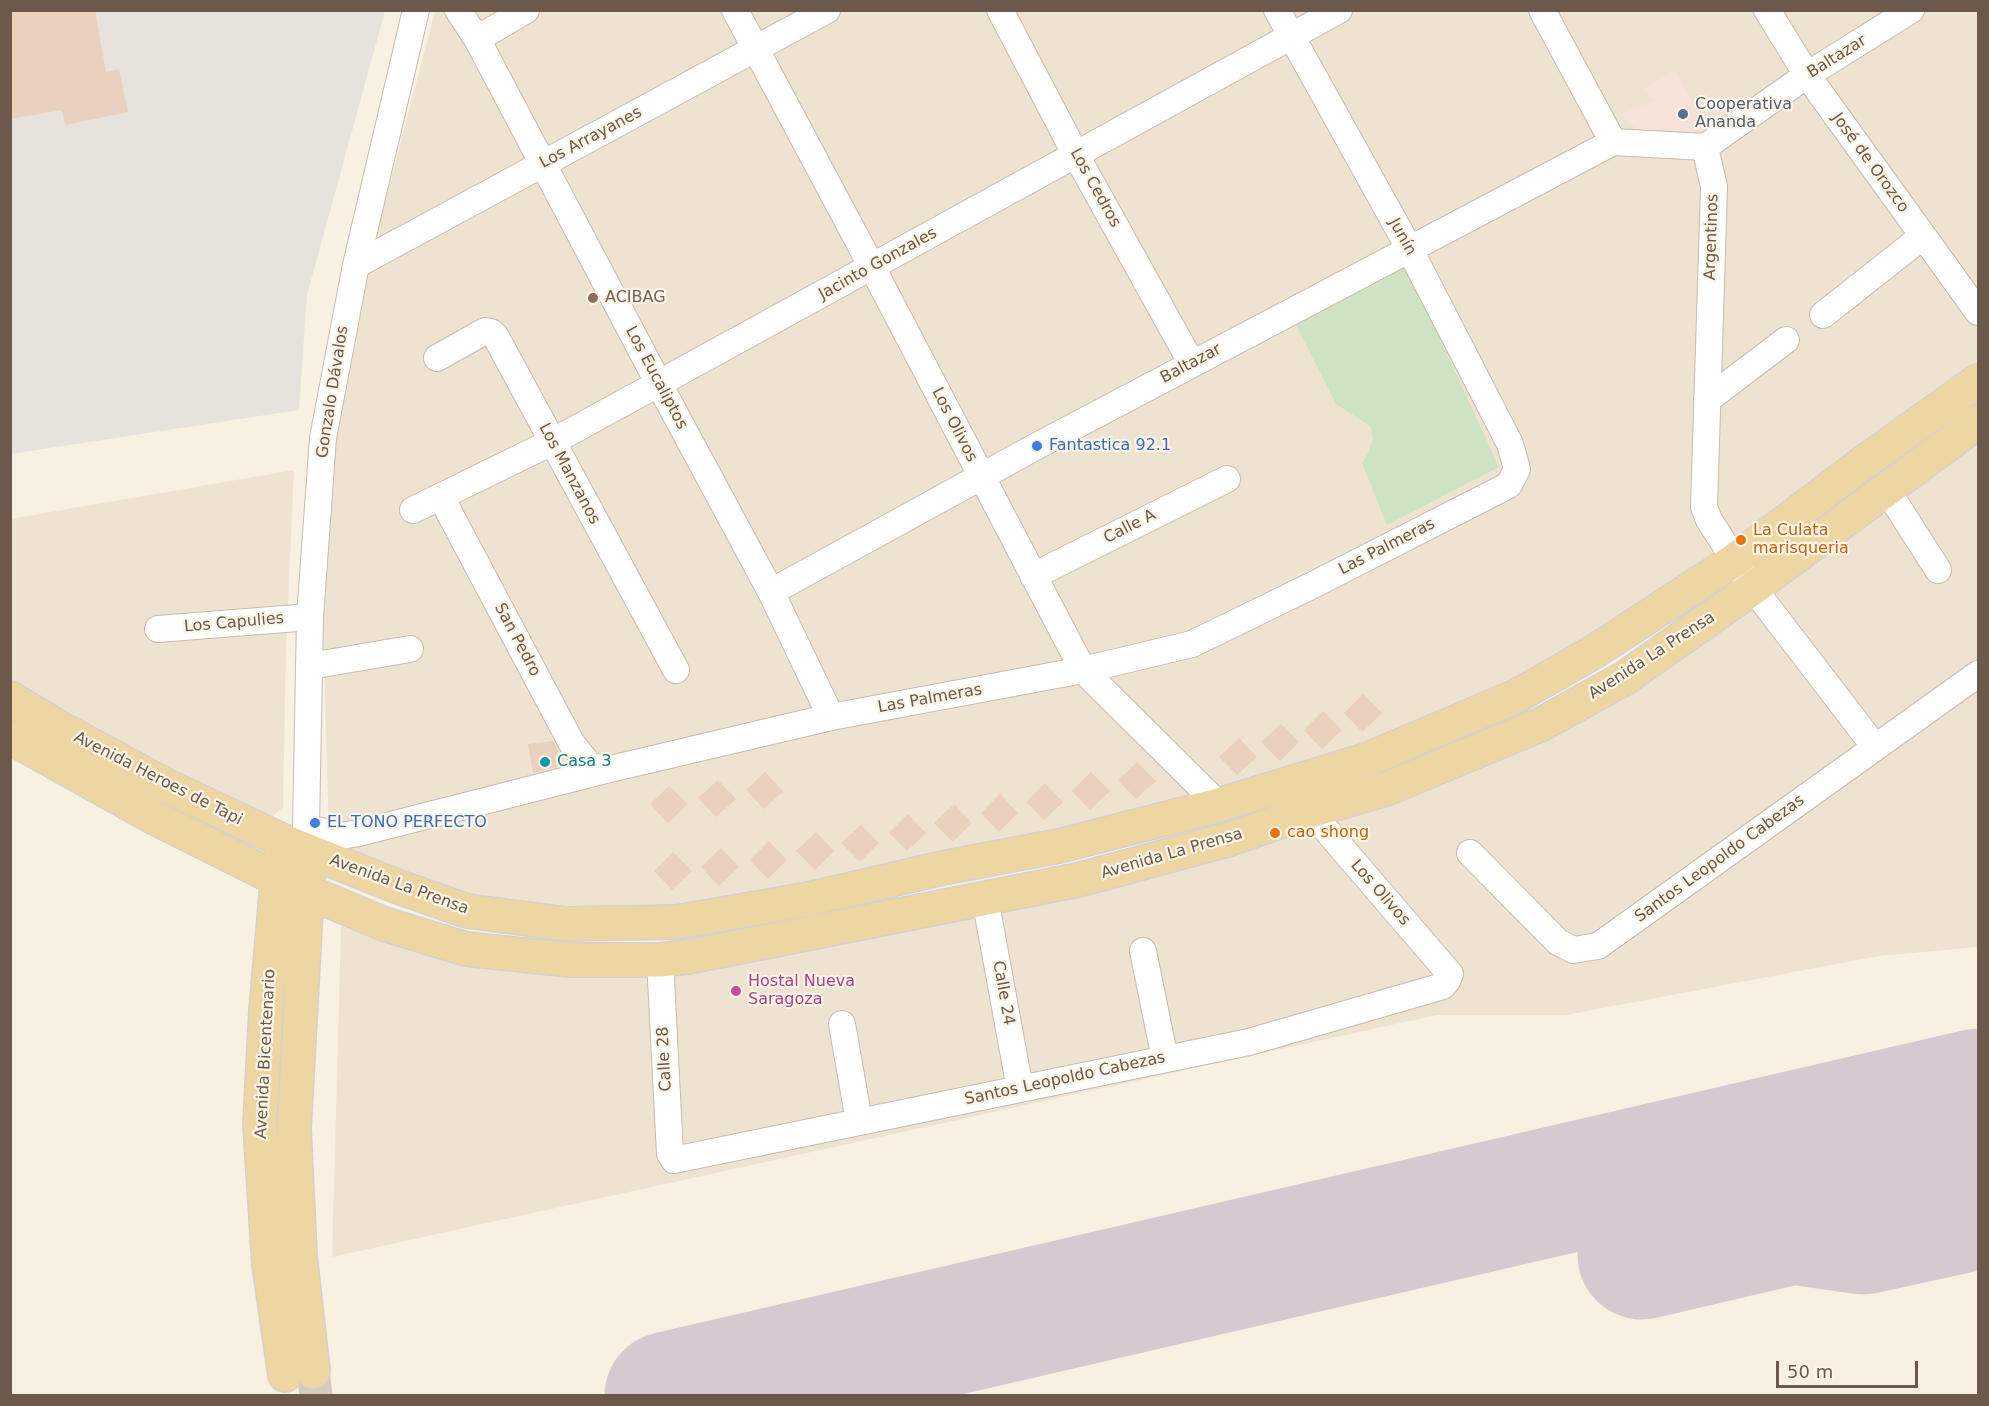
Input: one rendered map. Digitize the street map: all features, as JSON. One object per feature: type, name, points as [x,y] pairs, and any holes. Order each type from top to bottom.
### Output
[{"type":"main road","name":"Avenida La Prensa","points":[[299,840],[396,886],[467,911],[566,924],[677,922],[809,899],[947,867],[1059,846],[1219,805],[1366,760],[1518,696],[1592,653],[1735,560],[1859,466],[1978,381]]},
{"type":"main road","name":"Avenida La Prensa","points":[[291,886],[384,924],[466,949],[570,960],[660,960],[812,934],[1078,880],[1230,838],[1386,789],[1540,725],[1625,678],[1753,588],[1978,422]]},
{"type":"main road","name":"Avenida Heroes de Tapi","points":[[10,698],[56,726],[165,785],[299,840]]},
{"type":"main road","name":"Avenida Heroes de Tapi","points":[[10,737],[155,818],[291,886]]},
{"type":"main road","name":"Avenida Bicentenario","points":[[299,840],[260,1124],[268,1264],[299,1373]]},
{"type":"street","name":"Gonzalo Dávalos","points":[[299,840],[310,666],[310,617],[323,438],[356,265],[416,10]]},
{"type":"street","name":"Los Eucaliptos","points":[[458,10],[477,39],[658,384],[771,592],[831,717]]},
{"type":"street","points":[[477,39],[526,10]]},
{"type":"street","name":"Los Olivos","points":[[735,10],[1083,670],[1219,805]]},
{"type":"street","name":"Los Arrayanes","points":[[356,265],[827,10]]},
{"type":"street","name":"Los Cedros","points":[[1000,10],[1076,155],[1192,364]]},
{"type":"street","name":"Junín","points":[[1277,10],[1409,248],[1510,444],[1517,469]]},
{"type":"street","name":"Jacinto Gonzales","points":[[412,510],[552,442],[1339,10]]},
{"type":"street","points":[[1542,10],[1613,142],[1705,147]]},
{"type":"street","name":"José de Orozco","points":[[1767,10],[1807,75],[1978,312]]},
{"type":"street","name":"Baltazar","points":[[1705,147],[1807,75],[1911,10]]},
{"type":"street","name":"Baltazar","points":[[771,592],[980,476],[1613,142]]},
{"type":"street","name":"Argentinos","points":[[1705,147],[1714,188],[1704,507],[1708,520],[1753,588]]},
{"type":"street","points":[[1823,315],[1923,236]]},
{"type":"street","name":"Los Manzanos","points":[[437,358],[485,331],[491,332],[496,337],[676,670]]},
{"type":"street","points":[[1707,400],[1786,340]]},
{"type":"street","name":"Las Palmeras","points":[[299,840],[359,833],[606,770],[831,717],[1083,670],[1192,644],[1509,485],[1517,469]]},
{"type":"street","name":"Calle A","points":[[1033,576],[1227,479]]},
{"type":"street","points":[[1887,490],[1938,570]]},
{"type":"street","name":"San Pedro","points":[[441,497],[571,742],[589,765],[606,770]]},
{"type":"street","points":[[1753,588],[1875,747]]},
{"type":"street","name":"Los Capulies","points":[[158,629],[310,617]]},
{"type":"street","points":[[310,666],[410,649]]},
{"type":"street","name":"Santos Leopoldo Cabezas","points":[[1470,853],[1558,942],[1573,950],[1598,946],[1978,674]]},
{"type":"street","name":"Los Olivos","points":[[1310,811],[1450,974]]},
{"type":"street","name":"Calle 24","points":[[985,898],[1020,1089]]},
{"type":"street","points":[[1143,951],[1165,1059]]},
{"type":"street","name":"Calle 28","points":[[660,960],[671,1158]]},
{"type":"street","name":"Santos Leopoldo Cabezas","points":[[671,1158],[674,1161],[1249,1042],[1443,986],[1450,974]]},
{"type":"street","points":[[842,1024],[859,1121]]},
{"type":"shaded area","points":[[11,11],[385,11],[307,295],[299,410],[11,454]]},
{"type":"shaded area","points":[[435,11],[1978,11],[1978,363],[1853,458],[1587,645],[1362,751],[1179,804],[807,885],[681,908],[566,909],[476,897],[345,856],[329,836],[323,617],[335,440],[368,267]]},
{"type":"shaded area","points":[[1675,70],[1704,124],[1690,135],[1646,135],[1621,114],[1653,101],[1644,88]]},
{"type":"shaded area","points":[[1978,435],[1978,947],[1879,956],[1566,1015],[1437,1015],[332,1257],[341,926],[464,960],[826,943],[1545,736]]},
{"type":"shaded area","points":[[294,470],[286,648],[283,807],[268,821],[83,728],[11,683],[10,519]]},
{"type":"green space","points":[[1404,260],[1499,467],[1387,525],[1362,463],[1373,438],[1370,426],[1336,404],[1294,321]]},
{"type":"building","points":[[10,10],[95,10],[106,72],[119,69],[128,112],[65,125],[62,110],[10,119]]},
{"type":"building","points":[[1363,694],[1382,713],[1362,732],[1344,713]]},
{"type":"building","points":[[1323,711],[1342,730],[1322,749],[1304,730]]},
{"type":"building","points":[[1281,724],[1299,742],[1280,761],[1261,742]]},
{"type":"building","points":[[1239,738],[1257,757],[1237,775],[1219,757]]},
{"type":"building","name":"Casa 3","points":[[553,741],[557,747],[560,766],[533,773],[528,744]]},
{"type":"building","points":[[1137,762],[1156,781],[1136,799],[1118,780]]},
{"type":"building","points":[[765,772],[783,791],[764,809],[746,790]]},
{"type":"building","points":[[1091,772],[1110,791],[1090,810],[1072,791]]},
{"type":"building","points":[[718,780],[736,799],[716,817],[698,798]]},
{"type":"building","points":[[1045,783],[1063,802],[1044,820],[1026,802]]},
{"type":"building","points":[[669,786],[688,804],[668,823],[650,804]]},
{"type":"building","points":[[1000,794],[1018,813],[999,832],[981,813]]},
{"type":"building","points":[[954,804],[972,823],[953,842],[934,823]]},
{"type":"building","points":[[908,814],[926,833],[907,851],[889,833]]},
{"type":"building","points":[[861,825],[879,843],[860,862],[841,843]]},
{"type":"building","points":[[816,832],[834,851],[815,870],[796,851]]},
{"type":"building","points":[[769,841],[787,860],[768,879],[750,860]]},
{"type":"building","points":[[721,848],[739,867],[719,886],[701,867]]},
{"type":"building","points":[[673,852],[692,871],[672,890],[654,871]]},
{"type":"runway","points":[[669,1396],[1978,1093]]},
{"type":"runway","points":[[1642,1255],[1792,1220],[1863,1230],[1978,1205]]},
{"type":"tunnel","points":[[313,1371],[316,1396]]},
{"type":"place","name":"Cooperativa Ananda","points":[[1683,114]]},
{"type":"place","name":"ACIBAG","points":[[593,298]]},
{"type":"place","name":"Fantastica 92.1","points":[[1037,446]]},
{"type":"place","name":"La Culata marisqueria","points":[[1741,540]]},
{"type":"place","name":"Casa 3","points":[[545,762]]},
{"type":"place","name":"EL TONO PERFECTO","points":[[315,823]]},
{"type":"place","name":"cao shong","points":[[1275,833]]},
{"type":"place","name":"Hostal Nueva Saragoza","points":[[736,991]]}]
